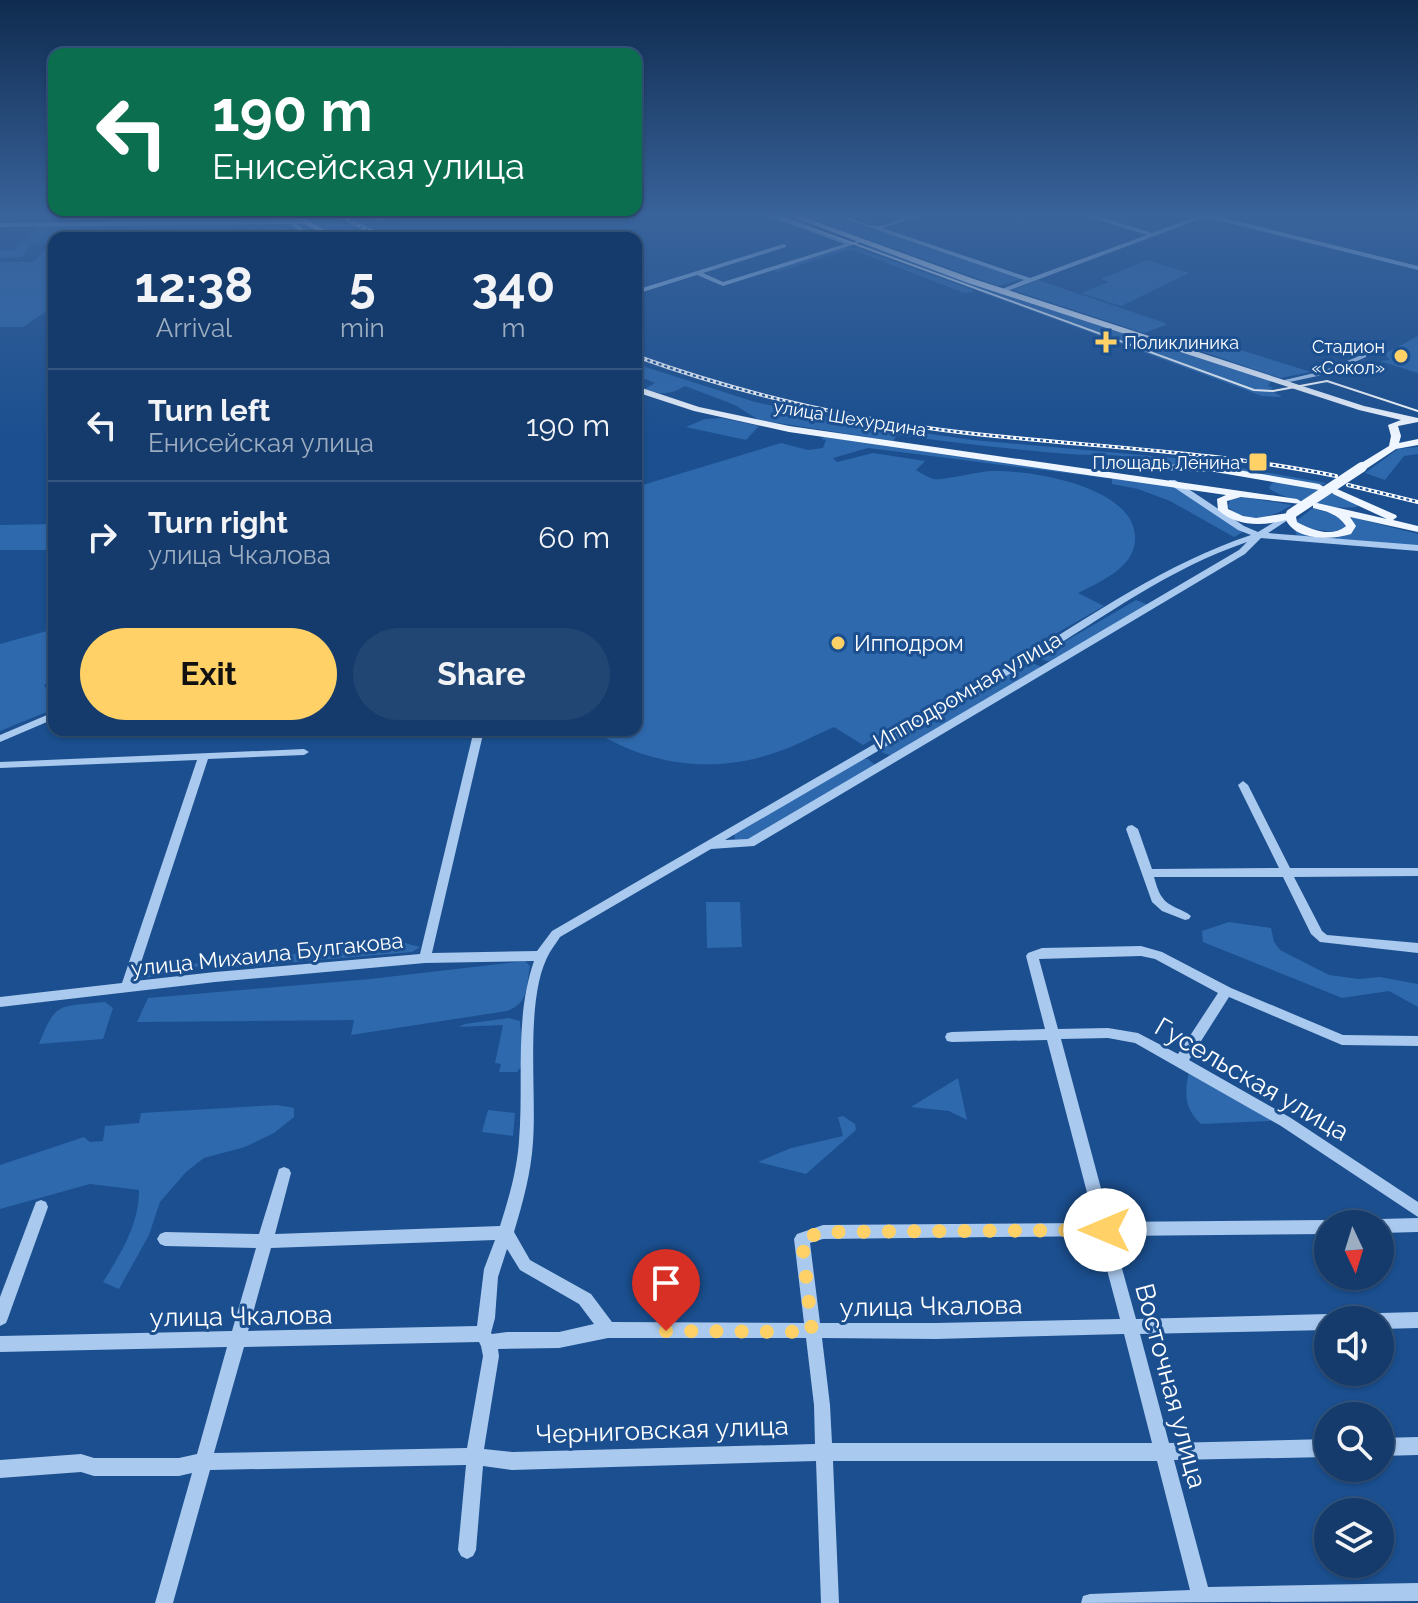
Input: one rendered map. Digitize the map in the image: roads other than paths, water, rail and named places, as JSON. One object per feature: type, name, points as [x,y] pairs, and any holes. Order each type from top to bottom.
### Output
[{"type":"main road","points":[[993,288],[1362,408],[1417,420]]},
{"type":"main road","name":"улица Шехурдина","points":[[642,391],[697,409],[789,429],[1111,470],[1297,502]]},
{"type":"main road","points":[[1362,408],[1393,430],[1418,442]]},
{"type":"main road","points":[[1393,447],[1393,430],[1398,421],[1417,420]]},
{"type":"main road","points":[[1249,493],[1225,497],[1220,502],[1221,507],[1237,518],[1260,522],[1291,514],[1393,447],[1418,442]]},
{"type":"main road","name":"улица Шехурдина","points":[[1111,470],[1204,468],[1319,487]]},
{"type":"main road","points":[[1279,498],[1268,492],[1266,485],[1272,481],[1289,481]]},
{"type":"main road","points":[[1337,492],[1416,529]]},
{"type":"main road","points":[[1336,510],[1360,509],[1362,505],[1357,499]]},
{"type":"main road","points":[[1317,506],[1416,529]]},
{"type":"main road","points":[[1291,514],[1292,523],[1304,530],[1334,535],[1347,532],[1351,526],[1336,510]]},
{"type":"street","points":[[1002,291],[1010,288]]},
{"type":"street","points":[[1280,382],[1325,373],[1364,356]]},
{"type":"street","points":[[1172,481],[1241,528],[1259,535],[1418,548]]},
{"type":"street","points":[[1259,535],[1291,514]]},
{"type":"street","name":"Ипподромная улица","points":[[538,956],[556,934],[705,845],[1225,545],[1259,535]]},
{"type":"street","name":"Ипподромная улица","points":[[705,845],[750,843],[1245,550],[1259,535]]},
{"type":"street","points":[[0,739],[48,718]]},
{"type":"street","points":[[425,958],[478,736]]},
{"type":"street","points":[[0,765],[304,752]]},
{"type":"street","points":[[127,987],[204,756]]},
{"type":"street","points":[[1243,785],[1317,934],[1324,939],[1418,948]]},
{"type":"street","points":[[1132,829],[1159,903],[1185,916]]},
{"type":"street","points":[[1147,873],[1418,872]]},
{"type":"street","name":"Восточная улица","points":[[1201,1596],[1032,956],[1042,953],[1141,951],[1158,955],[1226,991]]},
{"type":"street","points":[[467,1550],[475,1456],[490,1365],[486,1338],[491,1270],[506,1233],[524,1163],[529,1012],[538,956]]},
{"type":"street","name":"улица Михаила Булгакова","points":[[0,1002],[425,958],[538,956]]},
{"type":"street","points":[[1182,1060],[1226,991],[1342,1040],[1418,1041]]},
{"type":"street","name":"Гусельская улица","points":[[952,1037],[1108,1033],[1138,1038],[1182,1060],[1286,1122],[1418,1210]]},
{"type":"street","points":[[164,1603],[284,1173]]},
{"type":"street","points":[[0,1318],[41,1207]]},
{"type":"street","points":[[1394,1226],[1418,1225]]},
{"type":"street","points":[[830,1603],[822,1405],[802,1239],[823,1232],[1314,1227]]},
{"type":"street","points":[[165,1239],[266,1241],[506,1233]]},
{"type":"street","points":[[506,1233],[525,1265],[585,1299],[608,1330]]},
{"type":"street","points":[[1394,1321],[1418,1320]]},
{"type":"street","name":"улица Чкалова","points":[[0,1344],[520,1337],[563,1340],[589,1331],[608,1330],[812,1332],[1314,1322]]},
{"type":"street","points":[[1394,1447],[1418,1446]]},
{"type":"street","name":"Черниговская улица","points":[[0,1469],[81,1463],[94,1467],[179,1467],[201,1462],[475,1456],[512,1461],[822,1452],[1165,1452],[1314,1448]]},
{"type":"street","points":[[1090,1603],[1192,1599],[1201,1596],[1418,1592]]},
{"type":"tram line","points":[[975,288],[1254,390],[1273,391],[1327,381],[1418,411]]},
{"type":"railway","points":[[642,358],[758,394],[883,421],[967,433],[1198,455],[1336,476]]},
{"type":"railway","points":[[1348,485],[1418,502]]},
{"type":"place","name":"Поликлиника","points":[[1106,342]]},
{"type":"place","name":"Стадион «Сокол»","points":[[1401,356]]},
{"type":"place","name":"Площадь Ленина","points":[[1258,462]]},
{"type":"place","name":"Ипподром","points":[[838,643]]}]
